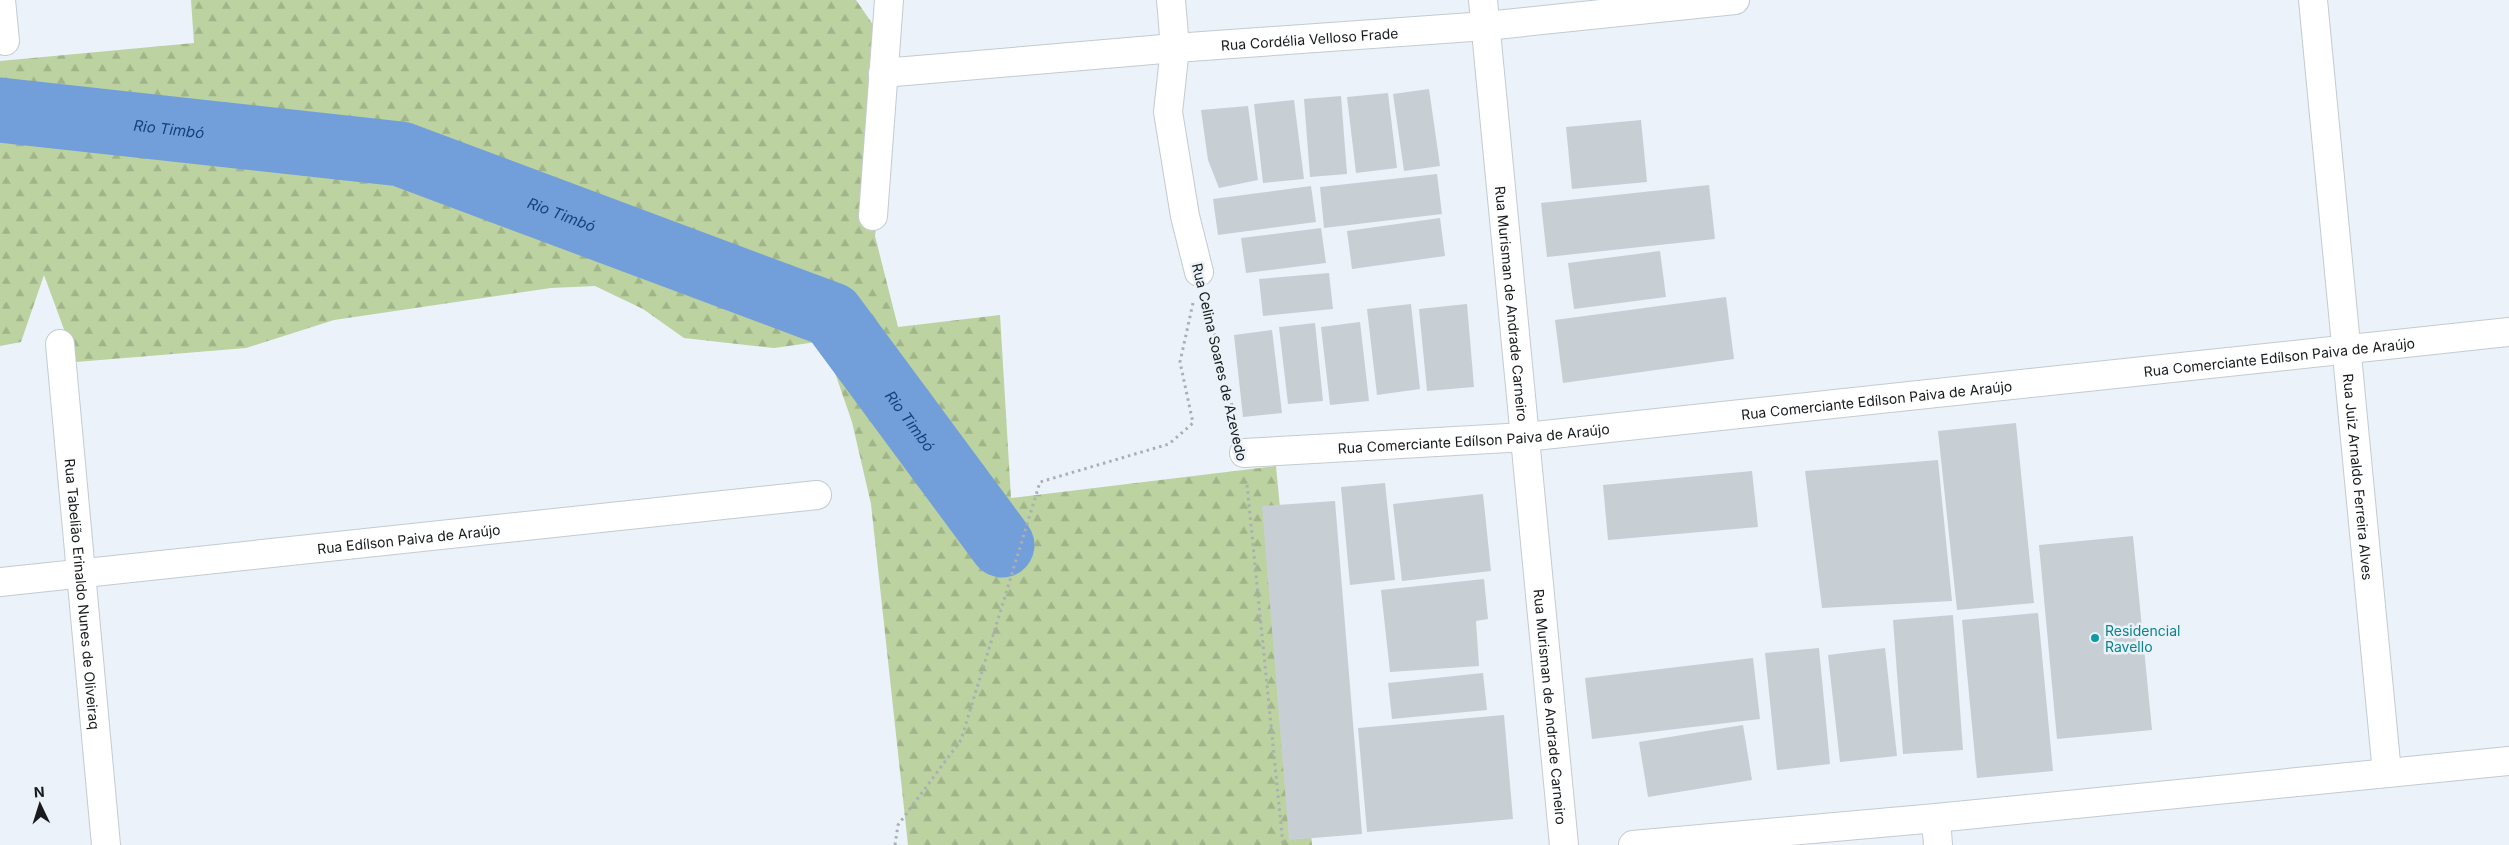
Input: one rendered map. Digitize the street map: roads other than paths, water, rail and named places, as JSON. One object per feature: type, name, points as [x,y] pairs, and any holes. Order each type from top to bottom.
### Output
[{"type":"street","points":[[1,0],[5,41]]},
{"type":"street","points":[[873,216],[890,0]]},
{"type":"street","name":"Rua Celina Soares de Azevedo","points":[[1171,0],[1175,48],[1168,112],[1185,216],[1200,272]]},
{"type":"street","name":"Rua Cordélia Velloso Frade","points":[[883,73],[1175,48],[1484,13],[1735,0]]},
{"type":"street","name":"Rua Juiz Arnaldo Ferreira Alves","points":[[2313,0],[2387,773]]},
{"type":"street","name":"Rua Murisman de Andrade Carneiro","points":[[1484,13],[1564,845]]},
{"type":"street","name":"Rua Comerciante Edílson Paiva de Araújo","points":[[1244,453],[1525,437],[2509,332]]},
{"type":"street","name":"Rua Tabelião Erinaldo Nunes de Oliveiraq","points":[[60,344],[106,845]]},
{"type":"street","name":"Rua Edílson Paiva de Araújo","points":[[0,582],[817,495]]},
{"type":"street","points":[[1633,845],[1937,834],[2387,773],[2509,761]]},
{"type":"waterway","name":"Rio Timbó","points":[[0,110],[401,154],[832,315],[1002,545]]},
{"type":"place","name":"Residencial Ravello","points":[[2095,638]]}]
